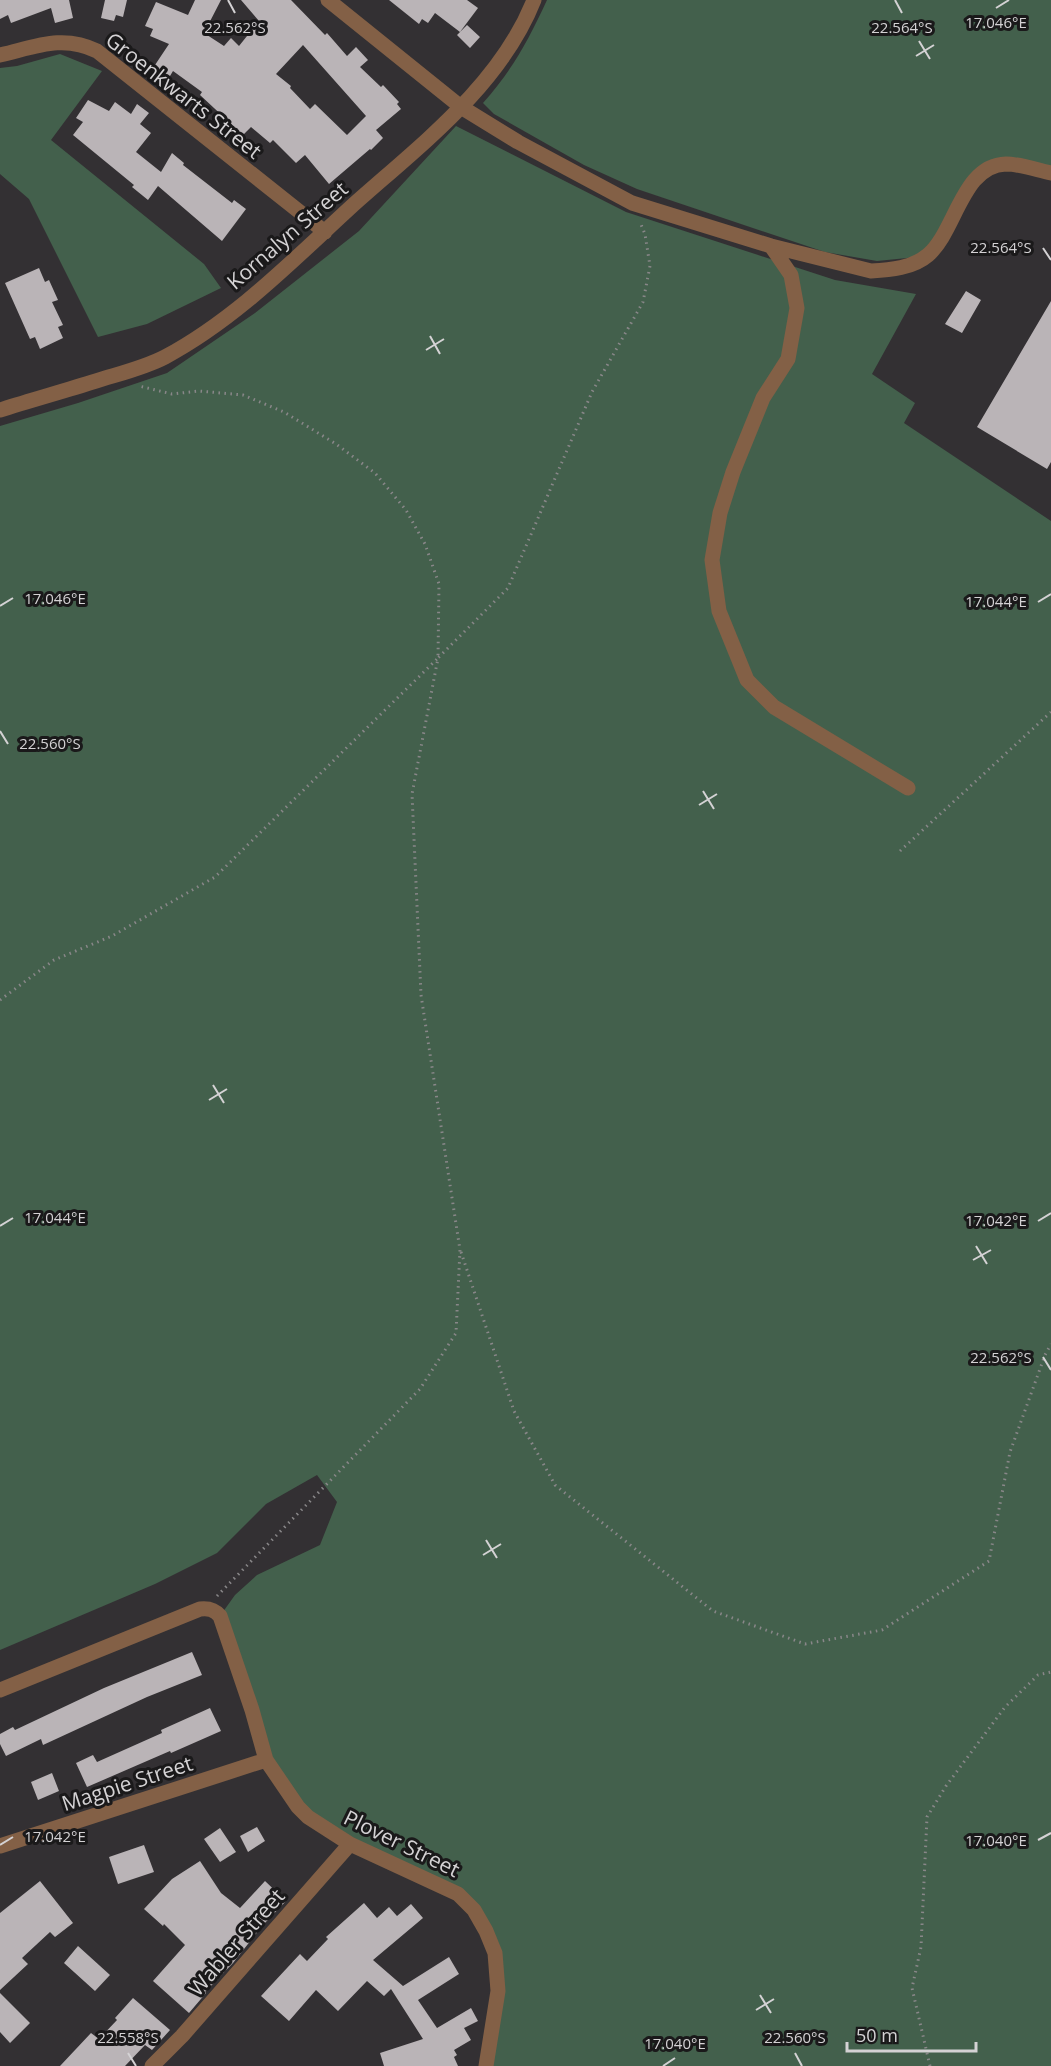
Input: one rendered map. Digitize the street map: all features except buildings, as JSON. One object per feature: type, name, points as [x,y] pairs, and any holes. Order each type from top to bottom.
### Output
[{"type":"street","points":[[328,0],[461,107],[518,142],[632,203],[803,255],[872,271],[887,271],[910,265],[927,256],[941,242],[967,190],[974,179],[987,169],[1005,164],[1051,173]]},
{"type":"street","name":"Kornalyn Street","points":[[0,410],[119,374],[163,358],[203,333],[273,280],[461,107],[500,62],[525,23],[534,0]]},
{"type":"street","name":"Groenkwarts Street","points":[[0,55],[60,42],[81,44],[97,51],[325,232]]},
{"type":"street","points":[[771,246],[790,275],[797,308],[788,359],[763,398],[733,472],[720,513],[712,560],[719,611],[747,680],[774,707],[908,788]]},
{"type":"street","points":[[0,1690],[208,1609]]},
{"type":"street","name":"Plover Street","points":[[208,1609],[216,1611],[220,1616],[252,1710],[266,1760],[298,1807],[308,1817],[350,1844],[458,1894],[474,1910],[495,1953],[498,1991],[486,2066]]},
{"type":"street","name":"Magpie Street","points":[[0,1846],[266,1760]]},
{"type":"street","name":"Wabler Street","points":[[153,2066],[350,1844]]},
{"type":"path","points":[[0,1000],[54,960],[112,936],[215,877],[508,588],[592,392],[643,302],[650,266],[645,234],[632,203]]},
{"type":"path","points":[[119,374],[136,385],[172,394],[199,391],[243,395],[284,412],[336,444],[375,473],[406,510],[425,544],[439,584],[438,658],[412,794],[421,995],[460,1250],[514,1411],[555,1485],[712,1611],[805,1644],[882,1630],[989,1562],[1010,1452],[1051,1344]]},
{"type":"path","points":[[900,851],[1051,712]]},
{"type":"path","points":[[208,1609],[420,1389],[456,1333],[460,1250]]},
{"type":"path","points":[[930,2066],[912,1988],[921,1947],[927,1818],[946,1786],[1005,1707],[1038,1675],[1051,1672]]},
{"type":"green space","points":[[547,0],[1051,0],[1051,173],[987,169],[927,256],[877,261],[825,252],[637,189],[584,165],[494,114],[483,103],[519,54]]},
{"type":"green space","points":[[60,54],[102,71],[51,140],[204,264],[221,288],[147,324],[98,337],[29,199],[0,174],[0,68],[17,66]]},
{"type":"green space","points":[[456,126],[626,212],[835,280],[916,294],[872,374],[915,403],[904,423],[1051,521],[1051,2066],[486,2066],[495,1953],[474,1910],[308,1817],[266,1760],[220,1616],[235,1595],[257,1575],[320,1545],[337,1502],[317,1475],[266,1504],[217,1553],[155,1584],[0,1650],[0,426],[167,373],[255,313],[359,231]]}]
